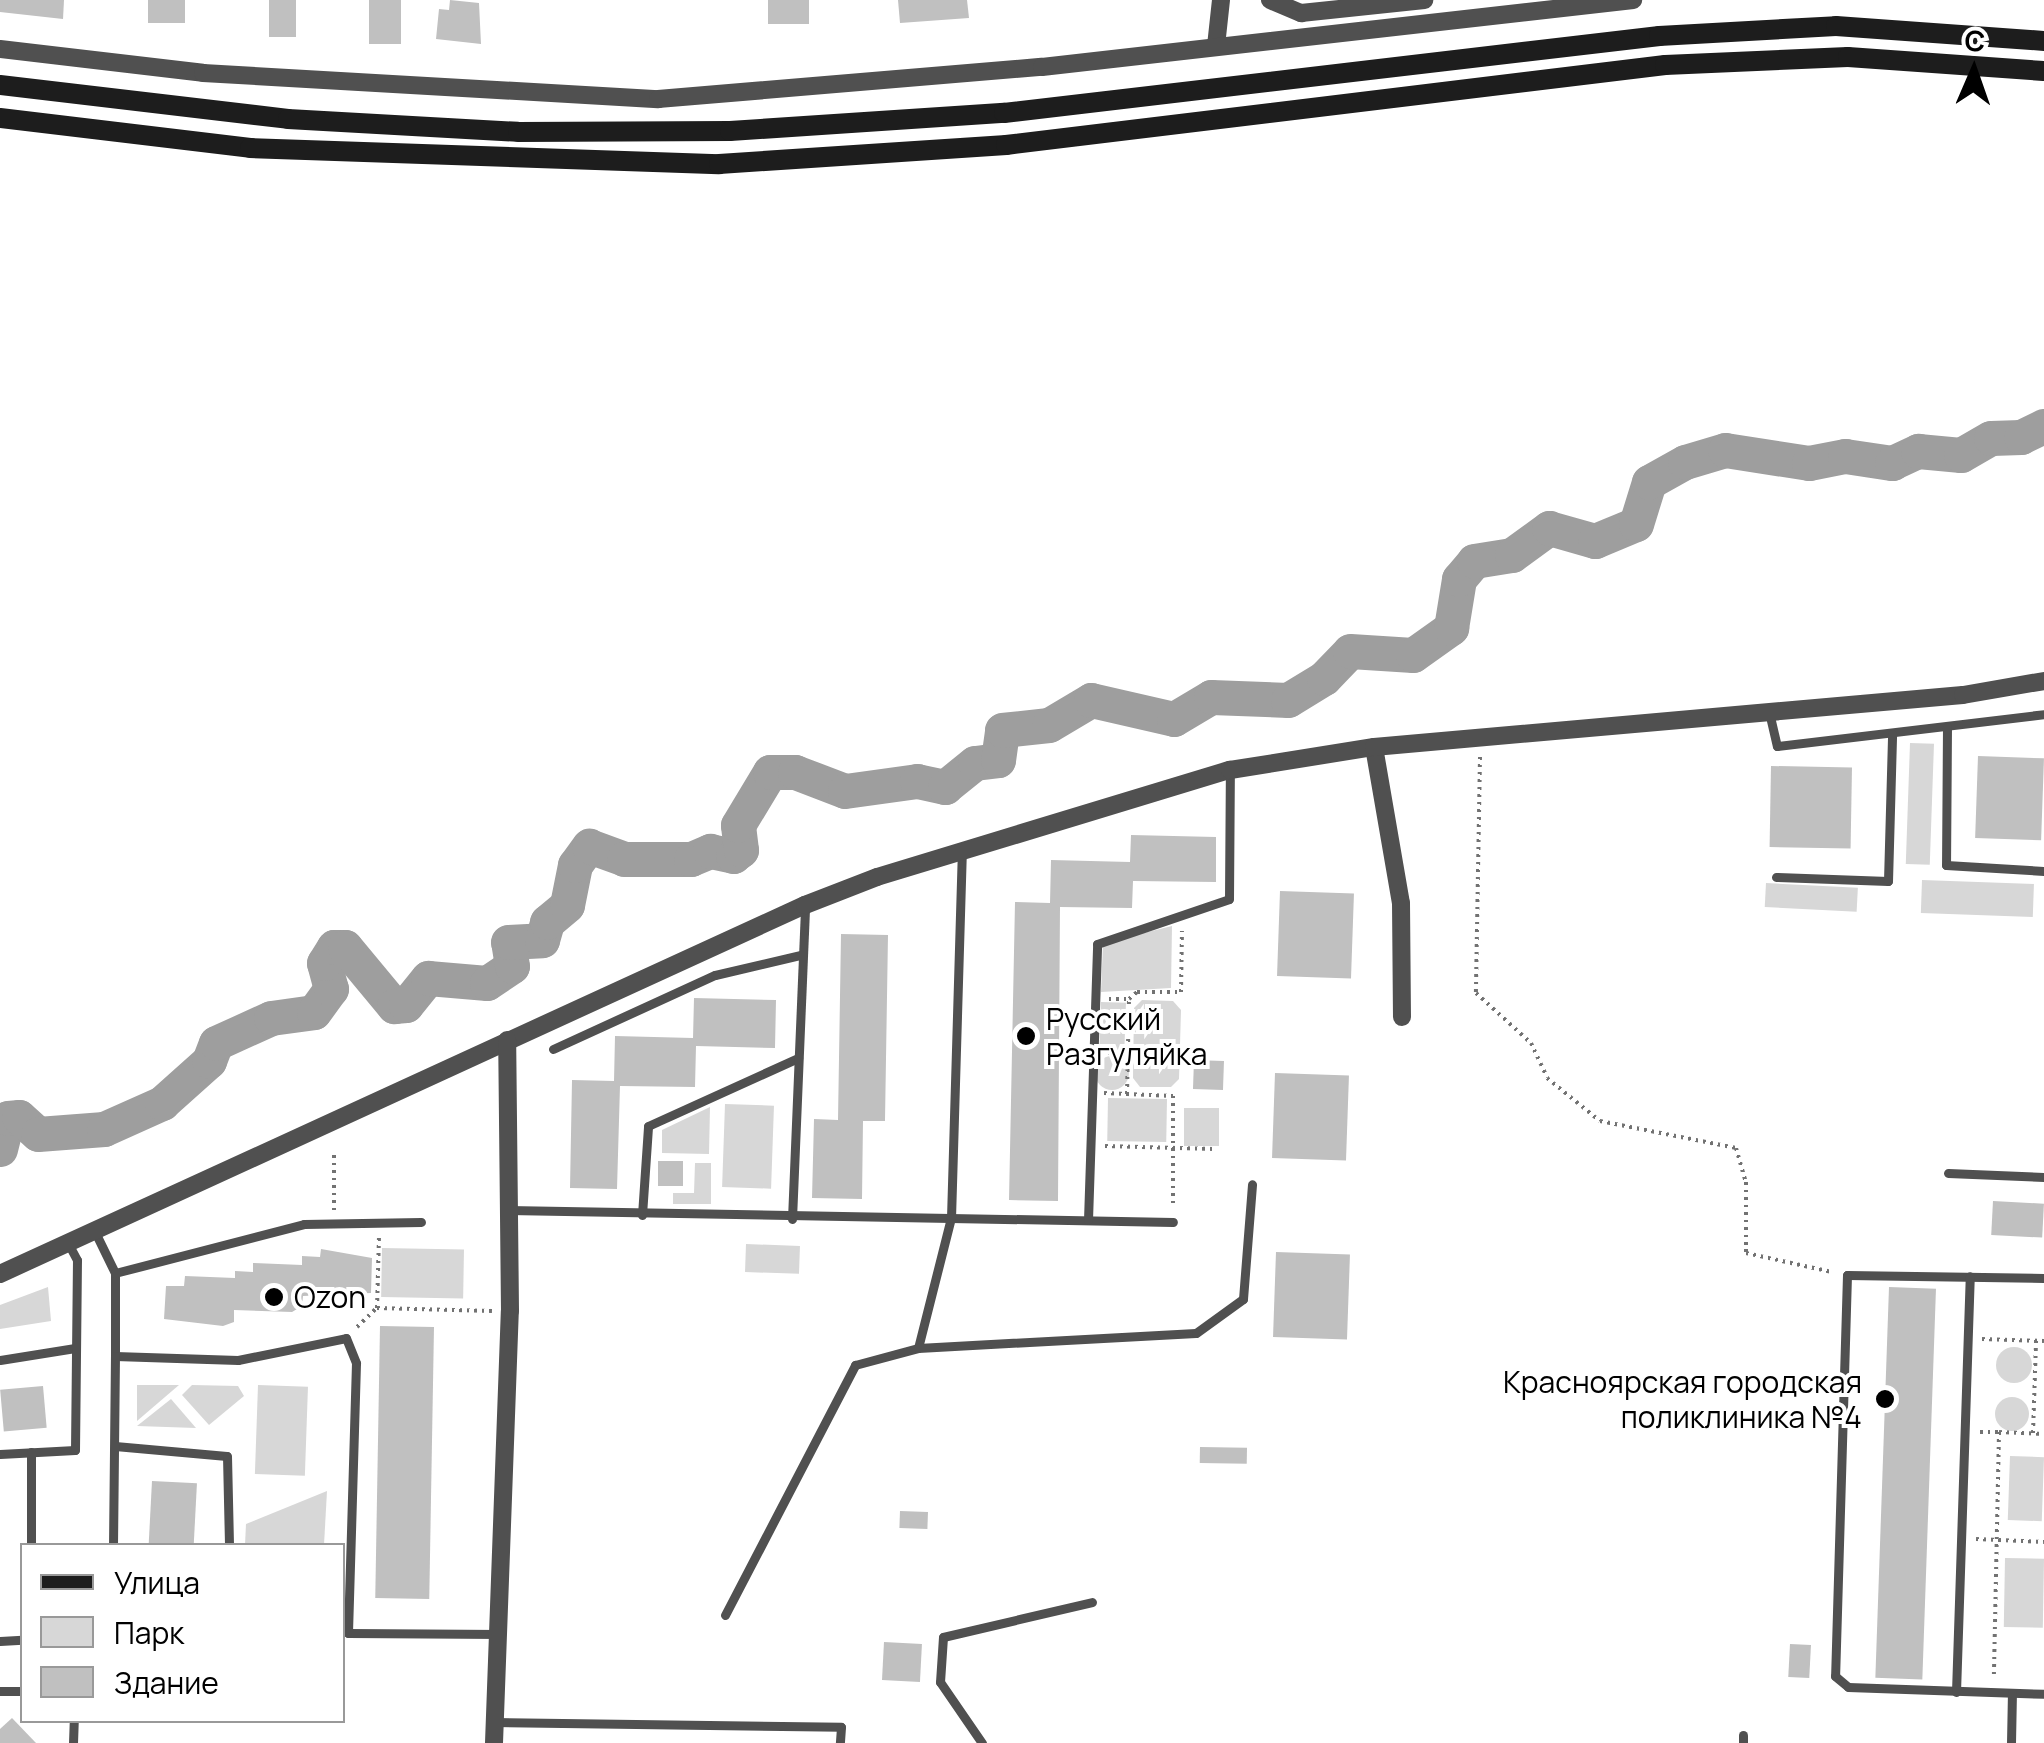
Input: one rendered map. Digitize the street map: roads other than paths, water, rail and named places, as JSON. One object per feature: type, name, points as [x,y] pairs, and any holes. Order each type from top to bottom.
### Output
[{"type":"main road","points":[[0,86],[288,119],[518,132],[730,131],[1004,113],[1659,36],[1836,26],[2044,41]]},
{"type":"main road","points":[[0,118],[250,148],[720,164],[1006,144],[1665,65],[1848,57],[2044,71]]},
{"type":"street","points":[[1216,46],[1221,0]]},
{"type":"street","points":[[1270,0],[1302,13],[1424,0]]},
{"type":"street","points":[[0,48],[204,73],[658,99],[1216,46],[1633,0]]},
{"type":"street","points":[[0,1274],[805,906],[877,877],[962,856],[1230,770],[1374,747],[1963,695],[2044,681]]},
{"type":"street","points":[[1374,747],[1401,903],[1402,1017]]},
{"type":"street","points":[[494,1743],[502,1634],[510,1312],[506,1040]]},
{"type":"lane","points":[[1768,710],[1777,746],[2044,714]]},
{"type":"lane","points":[[1947,727],[1946,865],[2044,872]]},
{"type":"lane","points":[[1776,878],[1888,881],[1892,734]]},
{"type":"lane","points":[[1088,1220],[1095,998],[1101,938],[1229,899],[1230,770]]},
{"type":"lane","points":[[918,1348],[951,1218],[962,856]]},
{"type":"lane","points":[[792,1219],[805,906]]},
{"type":"lane","points":[[553,1049],[715,976],[800,955]]},
{"type":"lane","points":[[642,1215],[648,1126],[798,1058]]},
{"type":"lane","points":[[1948,1173],[2044,1177]]},
{"type":"lane","points":[[725,1614],[839,1386],[855,1366],[918,1348],[1172,1339],[1210,1326],[1243,1299],[1252,1184]]},
{"type":"lane","points":[[506,1210],[792,1219],[1173,1222]]},
{"type":"lane","points":[[116,1274],[333,1220],[421,1222]]},
{"type":"lane","points":[[95,1232],[116,1274],[113,1543]]},
{"type":"lane","points":[[0,1454],[75,1450],[77,1260],[69,1245]]},
{"type":"lane","points":[[2044,1278],[1847,1275],[1835,1676],[1848,1687],[2044,1694]]},
{"type":"lane","points":[[1956,1692],[1970,1276]]},
{"type":"lane","points":[[115,1356],[238,1360],[346,1338],[356,1363],[346,1633],[502,1634]]},
{"type":"lane","points":[[0,1360],[75,1350]]},
{"type":"lane","points":[[116,1446],[227,1456],[229,1543]]},
{"type":"lane","points":[[31,1452],[31,1543]]},
{"type":"lane","points":[[982,1743],[940,1682],[943,1637],[1092,1602]]},
{"type":"lane","points":[[2012,1693],[2012,1743]]},
{"type":"lane","points":[[496,1722],[840,1727],[840,1743]]},
{"type":"waterway","points":[[0,1149],[8,1118],[19,1117],[38,1134],[104,1129],[162,1103],[209,1061],[216,1043],[271,1018],[314,1012],[331,989],[324,963],[334,947],[345,947],[394,1006],[406,1005],[428,978],[487,983],[512,966],[508,942],[542,940],[547,922],[567,905],[575,865],[589,846],[624,859],[691,859],[710,851],[733,856],[741,850],[738,825],[770,772],[795,772],[845,791],[917,781],[945,787],[975,763],[998,760],[1002,730],[1049,725],[1091,700],[1174,719],[1211,697],[1288,700],[1324,678],[1350,651],[1413,655],[1451,628],[1459,579],[1474,561],[1512,555],[1549,528],[1595,541],[1636,524],[1649,482],[1685,462],[1725,450],[1809,463],[1845,456],[1892,463],[1918,451],[1961,455],[1991,438],[2021,437],[2044,426]]},
{"type":"place","name":"Русский Разгуляйка","points":[[1026,1036]]},
{"type":"place","name":"Ozon","points":[[274,1297]]},
{"type":"place","name":"Красноярская городская поликлиника №4","points":[[1885,1399]]}]
